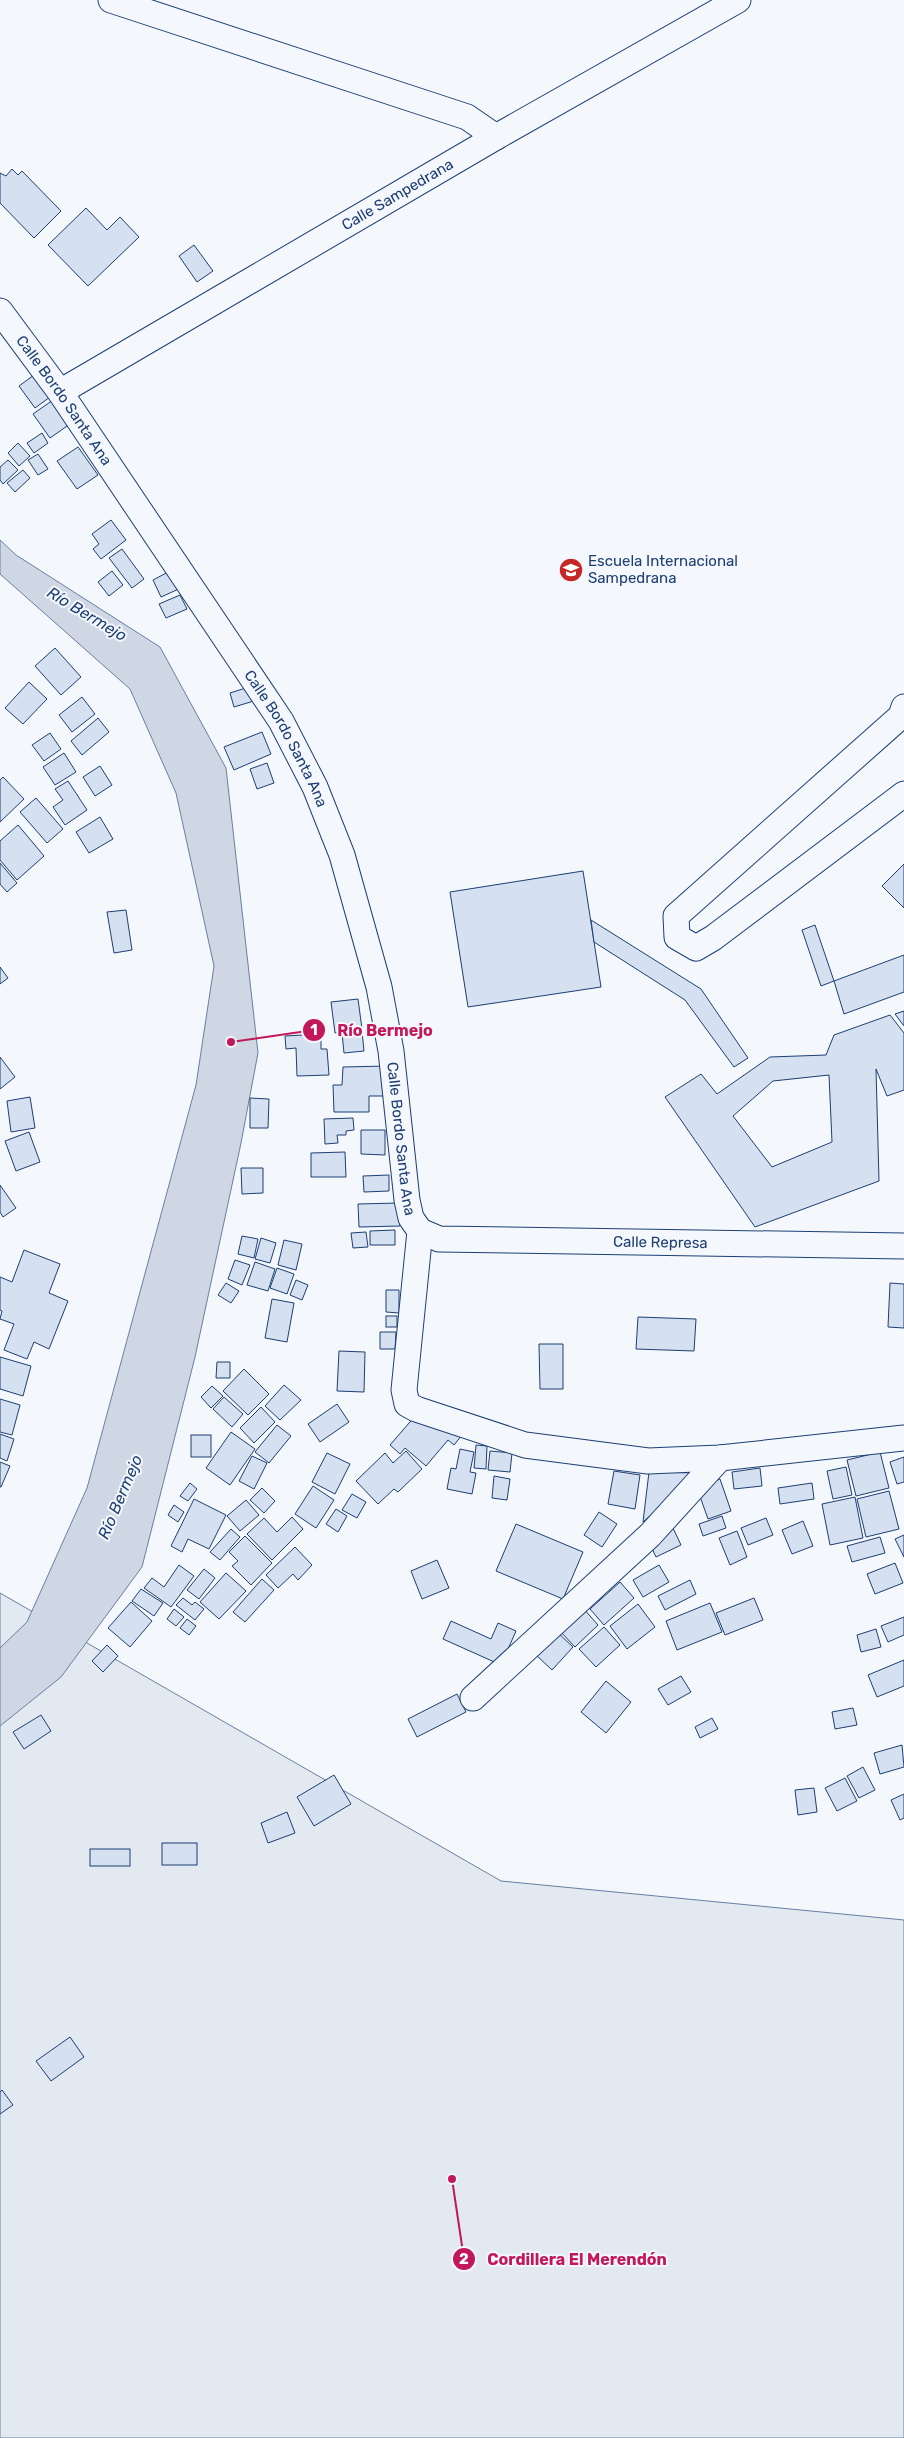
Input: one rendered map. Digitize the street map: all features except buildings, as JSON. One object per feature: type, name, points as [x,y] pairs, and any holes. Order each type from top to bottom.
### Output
[{"type":"street","points":[[111,0],[467,117],[496,137]]},
{"type":"street","name":"Calle Sampedrana","points":[[60,392],[496,137],[738,0]]},
{"type":"street","name":"Calle Bordo Santa Ana","points":[[0,311],[60,392],[281,721],[315,787],[342,855],[379,987],[391,1051],[407,1200],[411,1218],[420,1231]]},
{"type":"street","points":[[0,340],[30,350]]},
{"type":"street","points":[[904,707],[901,716],[676,916],[677,937],[696,948],[713,938],[904,794]]},
{"type":"street","points":[[420,1231],[404,1390],[407,1404],[416,1409],[525,1445],[648,1461],[720,1458],[904,1438]]},
{"type":"street","name":"Calle Represa","points":[[420,1231],[439,1239],[904,1246]]},
{"type":"street","points":[[472,1698],[650,1534],[720,1458]]},
{"type":"shaded area","points":[[0,1593],[501,1881],[904,1920],[904,2438],[0,2438]]},
{"type":"water","points":[[0,540],[16,555],[160,647],[226,768],[258,1053],[241,1143],[195,1357],[142,1567],[61,1677],[0,1726],[0,1648],[27,1622],[87,1488],[196,1085],[214,966],[176,793],[130,689],[0,574]]},
{"type":"place","name":"Escuela Internacional Sampedrana","points":[[571,570]]},
{"type":"place","name":"Río Bermejo","points":[[231,1042]]},
{"type":"place","name":"Cordillera El Merendón","points":[[452,2179]]}]
